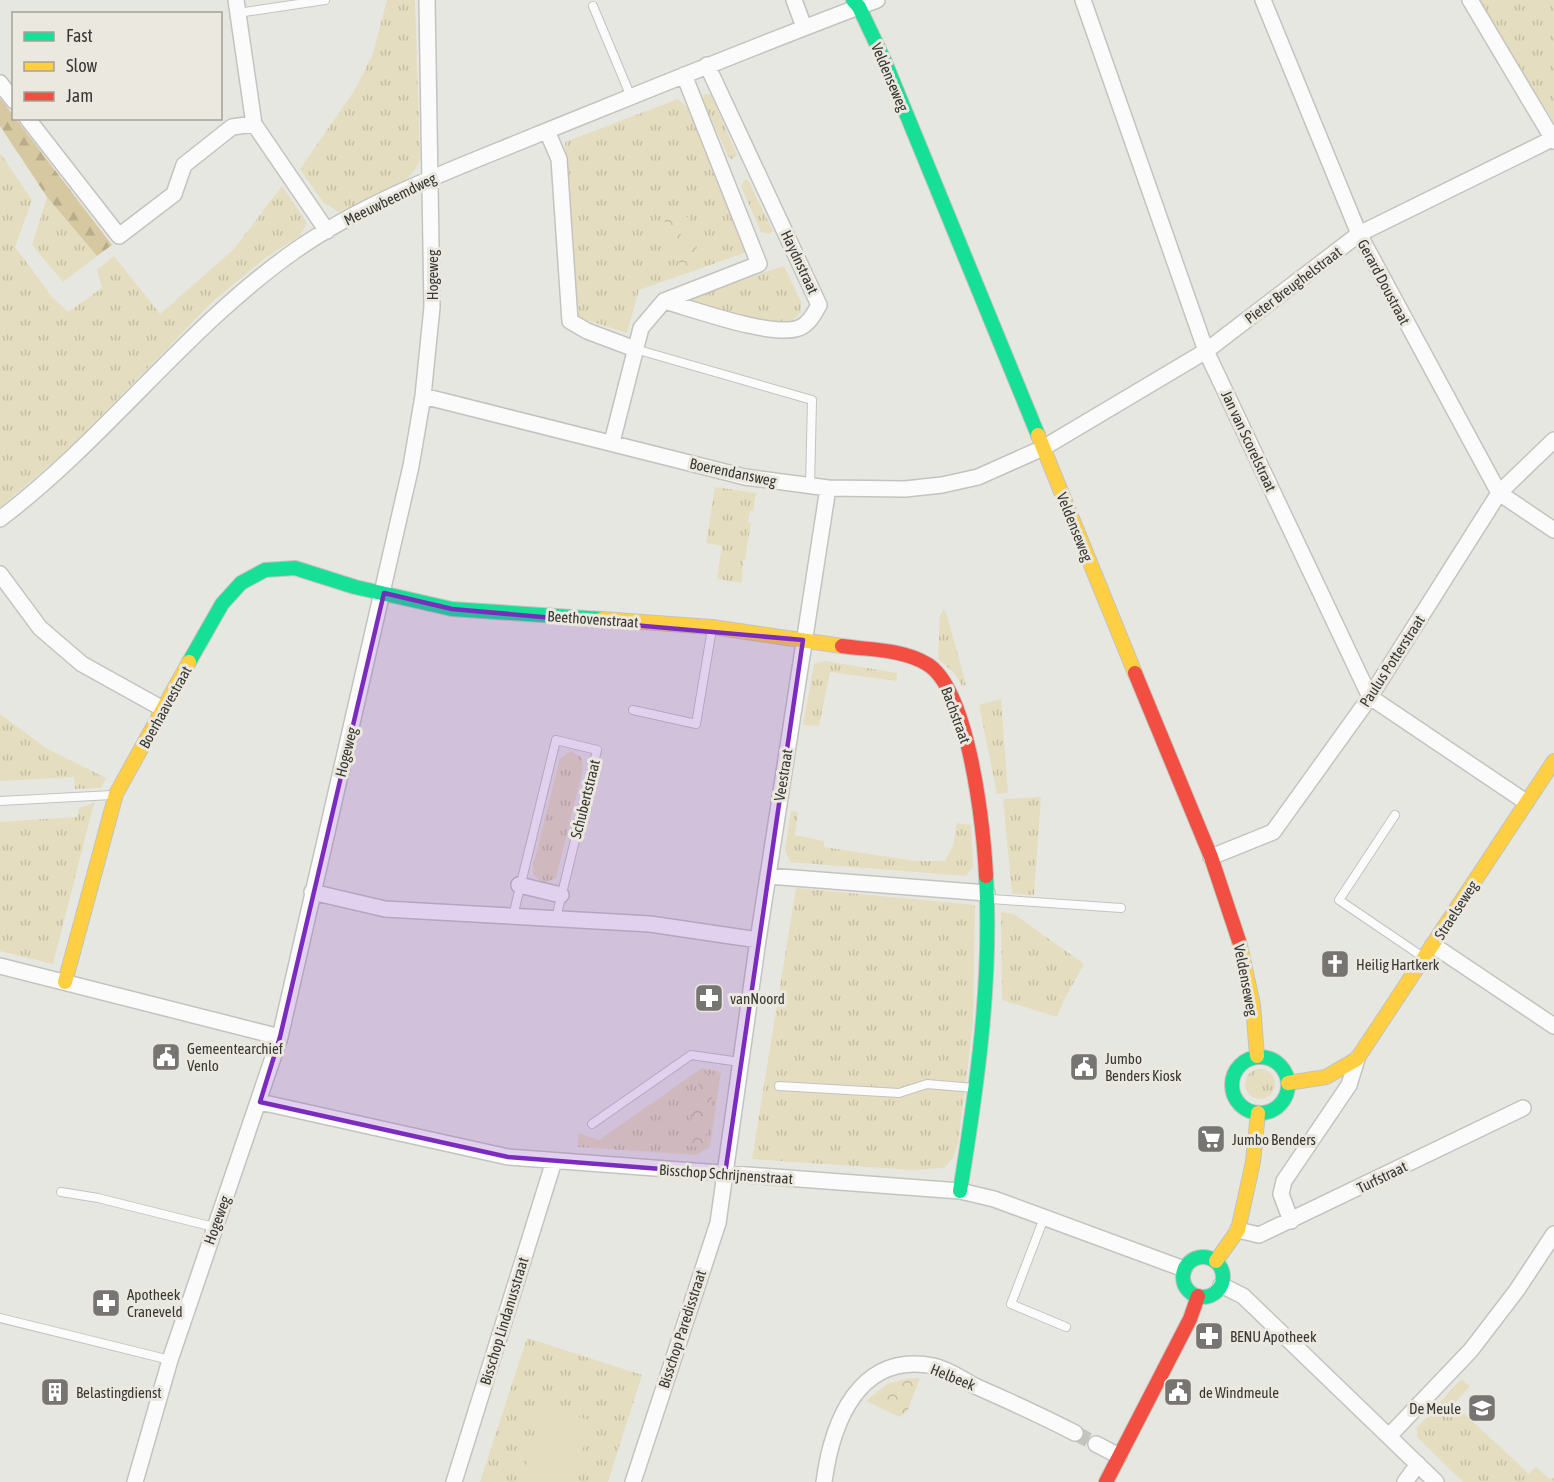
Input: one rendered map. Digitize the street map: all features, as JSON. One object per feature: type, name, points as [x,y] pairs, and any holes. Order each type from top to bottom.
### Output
[{"type":"street","name":"Hogeweg","points":[[135,1482],[170,1360],[280,1038],[312,892],[384,593],[423,396],[432,308],[432,178],[427,0]]},
{"type":"street","points":[[794,0],[804,27]]},
{"type":"street","name":"Meeuwbeemdweg","points":[[0,519],[34,493],[91,442],[208,321],[242,291],[327,231],[432,178],[804,27],[857,2],[877,0]]},
{"type":"street","name":"Jan van Scorelstraat","points":[[1083,0],[1206,351],[1370,697]]},
{"type":"street","name":"Gerard Doustraat","points":[[1263,0],[1359,234],[1499,494],[1554,530]]},
{"type":"street","points":[[1470,0],[1553,140]]},
{"type":"street","name":"Veldenseweg","points":[[857,2],[885,62],[1211,857],[1233,919],[1250,985],[1257,1056]]},
{"type":"street","points":[[237,7],[255,124],[327,231]]},
{"type":"street","name":"Haydnstraat","points":[[664,301],[779,332],[800,328],[812,319],[819,305],[708,65]]},
{"type":"street","points":[[612,442],[641,328],[664,301],[759,264],[684,75]]},
{"type":"street","points":[[0,83],[12,98]]},
{"type":"street","points":[[29,120],[118,236],[174,194],[184,165],[232,127],[255,124]]},
{"type":"street","points":[[547,131],[559,159],[570,321],[587,332],[635,349]]},
{"type":"street","name":"Pieter Breughelstraat","points":[[1043,448],[1206,351],[1359,234],[1553,140]]},
{"type":"street","name":"Boerendansweg","points":[[423,396],[745,477],[810,487],[905,489],[942,485],[978,477],[1043,448]]},
{"type":"street","name":"Paulus Potterstraat","points":[[1211,857],[1273,832],[1370,697],[1499,494],[1554,440]]},
{"type":"street","name":"Veestraat","points":[[724,1174],[803,640],[828,488]]},
{"type":"street","name":"Boerhaavestraat","points":[[65,982],[116,794],[222,604],[241,583],[265,570],[295,568],[384,593]]},
{"type":"street","points":[[0,574],[40,628],[82,664],[163,710]]},
{"type":"street","name":"Beethovenstraat","points":[[384,593],[452,609],[712,627],[803,640]]},
{"type":"street","name":"Bachstraat","points":[[803,640],[906,655],[924,662],[935,669],[946,683],[954,700],[970,757],[983,841],[987,896],[986,980],[976,1088],[960,1191]]},
{"type":"street","points":[[1370,697],[1526,802]]},
{"type":"street","name":"Straelseweg","points":[[1291,1221],[1281,1194],[1284,1181],[1349,1085],[1357,1059],[1554,761]]},
{"type":"street","points":[[768,876],[987,896]]},
{"type":"street","points":[[519,885],[561,895]]},
{"type":"street","points":[[312,892],[385,909],[651,924],[758,940]]},
{"type":"street","points":[[1433,945],[1554,1026]]},
{"type":"street","points":[[0,966],[280,1038]]},
{"type":"street","points":[[1257,1056],[1275,1060],[1281,1066],[1288,1083],[1287,1092],[1277,1107],[1258,1113],[1242,1106],[1235,1099],[1232,1080],[1240,1064],[1257,1056]]},
{"type":"street","name":"Straelseweg","points":[[1288,1083],[1326,1077],[1357,1059]]},
{"type":"street","name":"Bisschop Schrijnenstraat","points":[[260,1102],[508,1157],[960,1191],[994,1199],[1184,1269]]},
{"type":"street","name":"Turfstraat","points":[[1238,1230],[1259,1235],[1523,1108]]},
{"type":"street","points":[[1216,1261],[1238,1230],[1253,1162],[1258,1113]]},
{"type":"street","name":"Bisschop Lindanusstraat","points":[[454,1482],[554,1161]]},
{"type":"street","name":"Bisschop Paredisstraat","points":[[633,1482],[717,1223],[724,1174]]},
{"type":"street","points":[[1389,1436],[1471,1350],[1517,1290],[1554,1234]]},
{"type":"street","points":[[1201,1257],[1216,1261],[1223,1275],[1221,1285],[1212,1295],[1198,1296],[1185,1286],[1184,1269],[1188,1263],[1201,1257]]},
{"type":"street","points":[[1221,1285],[1243,1296],[1436,1482]]},
{"type":"street","points":[[1106,1482],[1190,1319],[1198,1296]]},
{"type":"street","name":"Helbeek","points":[[824,1482],[827,1457],[838,1422],[853,1394],[873,1375],[901,1364],[935,1366],[1075,1433]]},
{"type":"street","points":[[1096,1444],[1119,1456]]},
{"type":"street","points":[[1405,1482],[1418,1464]]},
{"type":"lane","points":[[237,7],[325,0]]},
{"type":"lane","points":[[593,6],[631,97]]},
{"type":"lane","points":[[635,349],[812,400],[810,487]]},
{"type":"lane","points":[[633,710],[696,724],[712,627]]},
{"type":"lane","name":"Schubertstraat","points":[[513,916],[556,740],[597,750],[556,918]]},
{"type":"lane","points":[[0,801],[116,794]]},
{"type":"lane","points":[[1395,815],[1339,900],[1424,958]]},
{"type":"lane","points":[[987,896],[1121,908]]},
{"type":"lane","points":[[592,1124],[691,1055],[740,1062]]},
{"type":"lane","points":[[779,1086],[899,1093],[927,1084],[976,1088]]},
{"type":"lane","points":[[61,1192],[98,1198],[214,1227]]},
{"type":"lane","points":[[1044,1218],[1011,1304],[1066,1328]]},
{"type":"lane","points":[[0,1318],[170,1360]]},
{"type":"highlighted area","points":[[384,593],[452,609],[803,640],[725,1174],[508,1157],[260,1102],[280,1037]]},
{"type":"green space","points":[[387,0],[415,0],[420,159],[415,170],[397,186],[339,212],[323,202],[300,169],[356,88],[372,56]]},
{"type":"green space","points":[[1478,0],[1554,0],[1554,122]]},
{"type":"green space","points":[[704,94],[711,94],[737,155],[732,159],[729,158],[702,99]]},
{"type":"green space","points":[[0,98],[12,114],[12,120],[17,120],[112,245],[97,256],[47,197],[0,126]]},
{"type":"green space","points":[[678,99],[687,107],[750,251],[639,290],[627,333],[577,317],[565,142]]},
{"type":"green space","points":[[0,153],[32,200],[15,247],[53,298],[68,312],[102,288],[97,270],[114,256],[160,314],[234,249],[282,186],[307,223],[300,236],[265,258],[212,302],[70,448],[0,507]]},
{"type":"green space","points":[[744,180],[748,180],[773,231],[769,234],[761,232],[741,186]]},
{"type":"green space","points":[[47,197],[97,256],[63,282],[32,245]]},
{"type":"green space","points":[[676,211],[689,218],[690,229],[680,234],[694,244],[699,251],[701,260],[697,268],[680,266],[677,250],[664,229],[665,216]]},
{"type":"green space","points":[[784,266],[801,302],[801,312],[790,323],[759,321],[682,300]]},
{"type":"green space","points":[[715,487],[756,493],[753,511],[750,511],[748,522],[751,522],[745,560],[743,560],[742,583],[717,579],[722,546],[706,543]]},
{"type":"green space","points":[[944,610],[966,685],[962,686],[955,674],[938,659],[940,615]]},
{"type":"green space","points":[[825,661],[897,673],[897,681],[830,672],[819,726],[803,725],[814,664]]},
{"type":"green space","points":[[1001,699],[1008,793],[997,794],[979,705]]},
{"type":"green space","points":[[0,714],[46,748],[106,778],[101,788],[75,789],[74,777],[0,781]]},
{"type":"green space","points":[[571,751],[582,758],[583,769],[556,878],[542,884],[533,874],[533,866],[560,758]]},
{"type":"green space","points":[[1041,797],[1034,895],[1012,894],[1003,799]]},
{"type":"green space","points":[[94,803],[53,964],[0,951],[0,822],[77,817],[79,808]]},
{"type":"green space","points":[[791,811],[798,812],[795,835],[824,841],[824,847],[915,861],[945,861],[953,846],[957,823],[971,825],[973,867],[966,876],[790,862],[785,850]]},
{"type":"green space","points":[[796,888],[975,905],[973,1020],[968,1065],[958,1143],[953,1158],[944,1168],[912,1170],[752,1159]]},
{"type":"green space","points":[[1001,912],[1014,914],[1084,964],[1057,1017],[1002,1000]]},
{"type":"green space","points":[[702,1068],[721,1072],[710,1147],[696,1155],[577,1147],[579,1133],[599,1140]]},
{"type":"green space","points":[[1260,1069],[1271,1073],[1275,1084],[1271,1095],[1260,1099],[1249,1095],[1245,1084],[1249,1073]]},
{"type":"green space","points":[[701,1073],[716,1075],[704,1148],[686,1145]]},
{"type":"green space","points":[[527,1338],[642,1375],[608,1482],[480,1482]]},
{"type":"green space","points":[[909,1378],[920,1378],[907,1412],[899,1417],[866,1401],[887,1384]]},
{"type":"green space","points":[[1461,1379],[1470,1386],[1454,1404],[1529,1474],[1536,1467],[1551,1480],[1554,1477],[1554,1482],[1463,1482],[1417,1437],[1417,1428]]},
{"type":"green space","points":[[546,1406],[592,1421],[572,1482],[520,1482]]},
{"type":"tunnel","points":[[1075,1433],[1096,1444]]},
{"type":"traffic: fast","points":[[853,0],[859,7],[885,62],[1038,435]]},
{"type":"traffic: fast","points":[[189,662],[222,604],[241,583],[265,570],[295,568],[355,587],[452,609],[602,619]]},
{"type":"traffic: fast","points":[[960,1191],[982,1034],[987,955],[986,876]]},
{"type":"traffic: fast","points":[[1255,1057],[1265,1057],[1280,1065],[1286,1074],[1288,1085],[1286,1096],[1280,1105],[1265,1113],[1255,1113],[1244,1108],[1237,1101],[1232,1090],[1232,1080],[1237,1069],[1244,1062],[1255,1057]]},
{"type":"traffic: fast","points":[[1203,1257],[1217,1263],[1223,1277],[1217,1291],[1203,1297],[1189,1291],[1183,1277],[1189,1263],[1203,1257]]},
{"type":"traffic: slow","points":[[1038,435],[1135,673]]},
{"type":"traffic: slow","points":[[602,619],[712,627],[842,646]]},
{"type":"traffic: slow","points":[[65,982],[116,794],[189,662]]},
{"type":"traffic: slow","points":[[1288,1083],[1326,1077],[1357,1059],[1554,761]]},
{"type":"traffic: slow","points":[[1239,941],[1253,1005],[1257,1056]]},
{"type":"traffic: slow","points":[[1216,1261],[1238,1230],[1253,1162],[1258,1113]]},
{"type":"traffic: jam","points":[[842,646],[907,655],[927,664],[942,678],[954,701],[972,762],[982,827],[986,876]]},
{"type":"traffic: jam","points":[[1135,673],[1211,857],[1239,941]]},
{"type":"traffic: jam","points":[[1106,1482],[1190,1319],[1198,1296]]},
{"type":"place","name":"Heilig Hartkerk","points":[[1335,964]]},
{"type":"place","name":"vanNoord","points":[[709,998]]},
{"type":"place","name":"Gemeentearchief Venlo","points":[[166,1057]]},
{"type":"place","name":"Jumbo Benders Kiosk","points":[[1084,1067]]},
{"type":"place","name":"Jumbo Benders","points":[[1211,1139]]},
{"type":"place","name":"Apotheek Craneveld","points":[[106,1303]]},
{"type":"place","name":"BENU Apotheek","points":[[1209,1336]]},
{"type":"place","name":"Belastingdienst","points":[[55,1392]]},
{"type":"place","name":"de Windmeule","points":[[1178,1392]]},
{"type":"place","name":"De Meule","points":[[1482,1408]]}]
